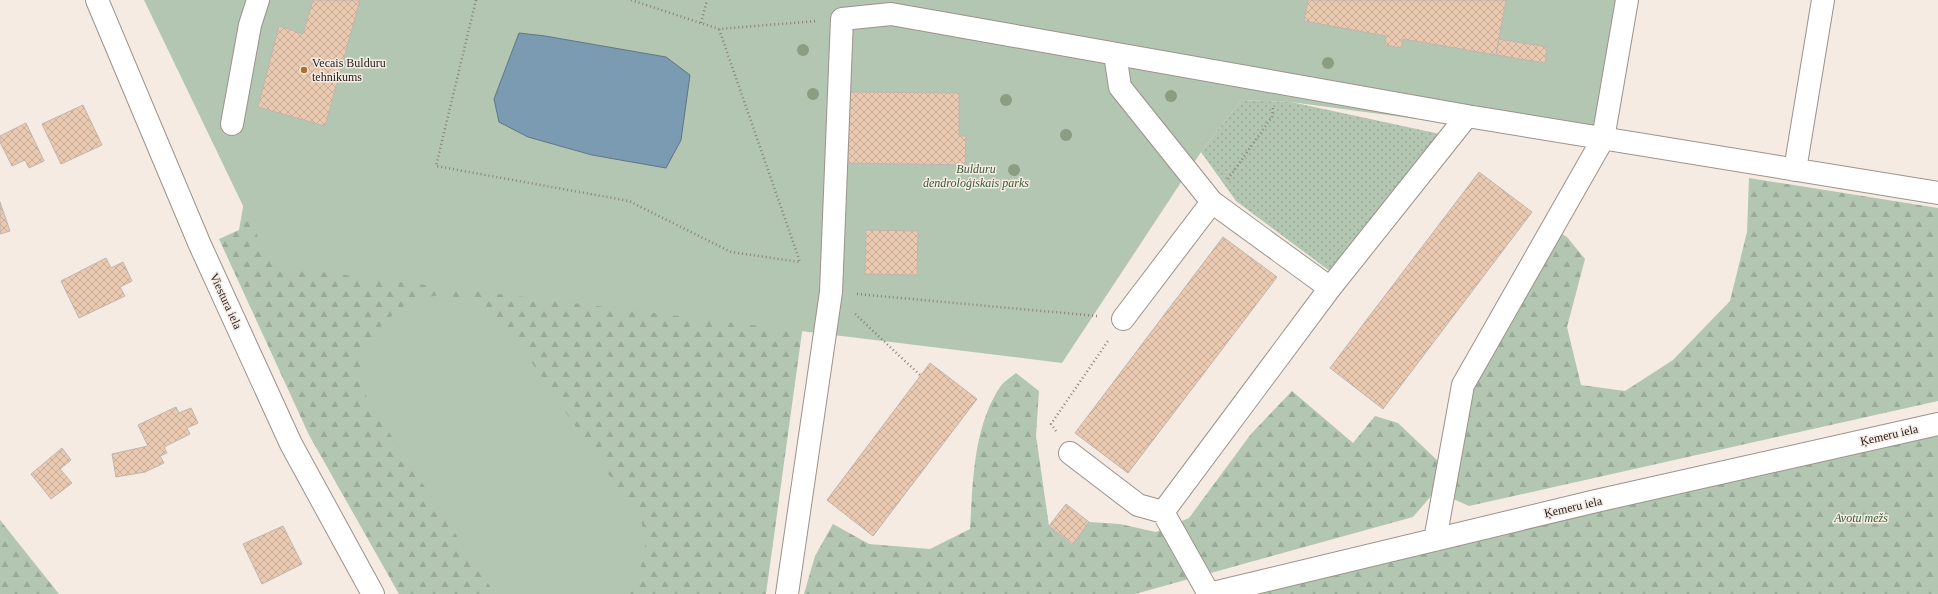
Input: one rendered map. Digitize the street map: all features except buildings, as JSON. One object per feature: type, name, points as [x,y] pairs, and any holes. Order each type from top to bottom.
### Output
[{"type":"street","name":"Viestura iela","points":[[96,0],[200,245],[291,444],[373,594]]},
{"type":"street","points":[[232,124],[250,25],[258,0]]},
{"type":"street","points":[[1436,540],[1463,385],[1603,139],[1627,0]]},
{"type":"street","points":[[1796,170],[1823,0]]},
{"type":"street","points":[[787,594],[831,292],[842,19],[890,14],[1467,116],[1938,193]]},
{"type":"street","points":[[1115,54],[1120,87],[1212,202],[1330,288]]},
{"type":"street","points":[[1163,512],[1330,288],[1467,116]]},
{"type":"street","points":[[1123,319],[1212,202]]},
{"type":"street","name":"Ķemeru iela","points":[[1209,594],[1596,501],[1938,424]]},
{"type":"street","points":[[1070,453],[1138,504],[1163,512],[1209,594]]},
{"type":"path","points":[[476,0],[436,166],[629,201],[731,252],[800,262],[719,28]]},
{"type":"path","points":[[631,0],[719,28],[842,19]]},
{"type":"path","points":[[701,23],[707,0]]},
{"type":"path","points":[[831,292],[1123,319],[1051,424],[1070,453]]},
{"type":"path","points":[[831,292],[921,376]]},
{"type":"green space","name":"Bulduru dendroloģiskais parks","points":[[144,0],[1634,0],[1610,145],[1291,102],[1241,100],[1201,152],[1062,363],[272,266]],"holes":[[[519,33],[545,36],[666,57],[666,167],[592,155],[528,137]]]},
{"type":"green space","points":[[1241,100],[1291,102],[1440,134],[1331,272],[1236,201],[1201,152]]},
{"type":"green space","points":[[253,150],[806,303],[766,594],[399,594],[309,435],[219,239],[239,230]]},
{"type":"green space","points":[[1749,178],[1938,208],[1938,401],[1469,506],[1444,495],[1463,385],[1552,228],[1567,237],[1585,259],[1567,327],[1581,385],[1625,391],[1673,360],[1730,301],[1747,232]]},
{"type":"green space","points":[[442,295],[463,300],[484,308],[505,324],[642,523],[646,554],[637,575],[624,594],[495,594],[367,399],[363,378],[362,361],[366,348],[371,339],[385,322],[410,303],[418,299]]},
{"type":"green space","points":[[1016,373],[1039,391],[1036,436],[1049,526],[1072,544],[1089,522],[1120,524],[1156,532],[1189,518],[1251,434],[1292,391],[1353,443],[1375,416],[1398,423],[1439,462],[1432,495],[1413,517],[1135,594],[804,594],[815,556],[833,524],[869,544],[930,549],[970,529],[976,456],[984,420],[1000,387],[1005,381]]},
{"type":"green space","name":"Avotu mežs","points":[[1938,424],[1938,594],[1209,594]]},
{"type":"green space","points":[[0,520],[59,594],[0,594]]},
{"type":"water","points":[[519,33],[545,36],[666,57],[690,75],[681,140],[666,168],[592,155],[528,137],[499,122],[494,99]]},
{"type":"place","name":"Vecais Bulduru tehnikums","points":[[304,70]]}]
